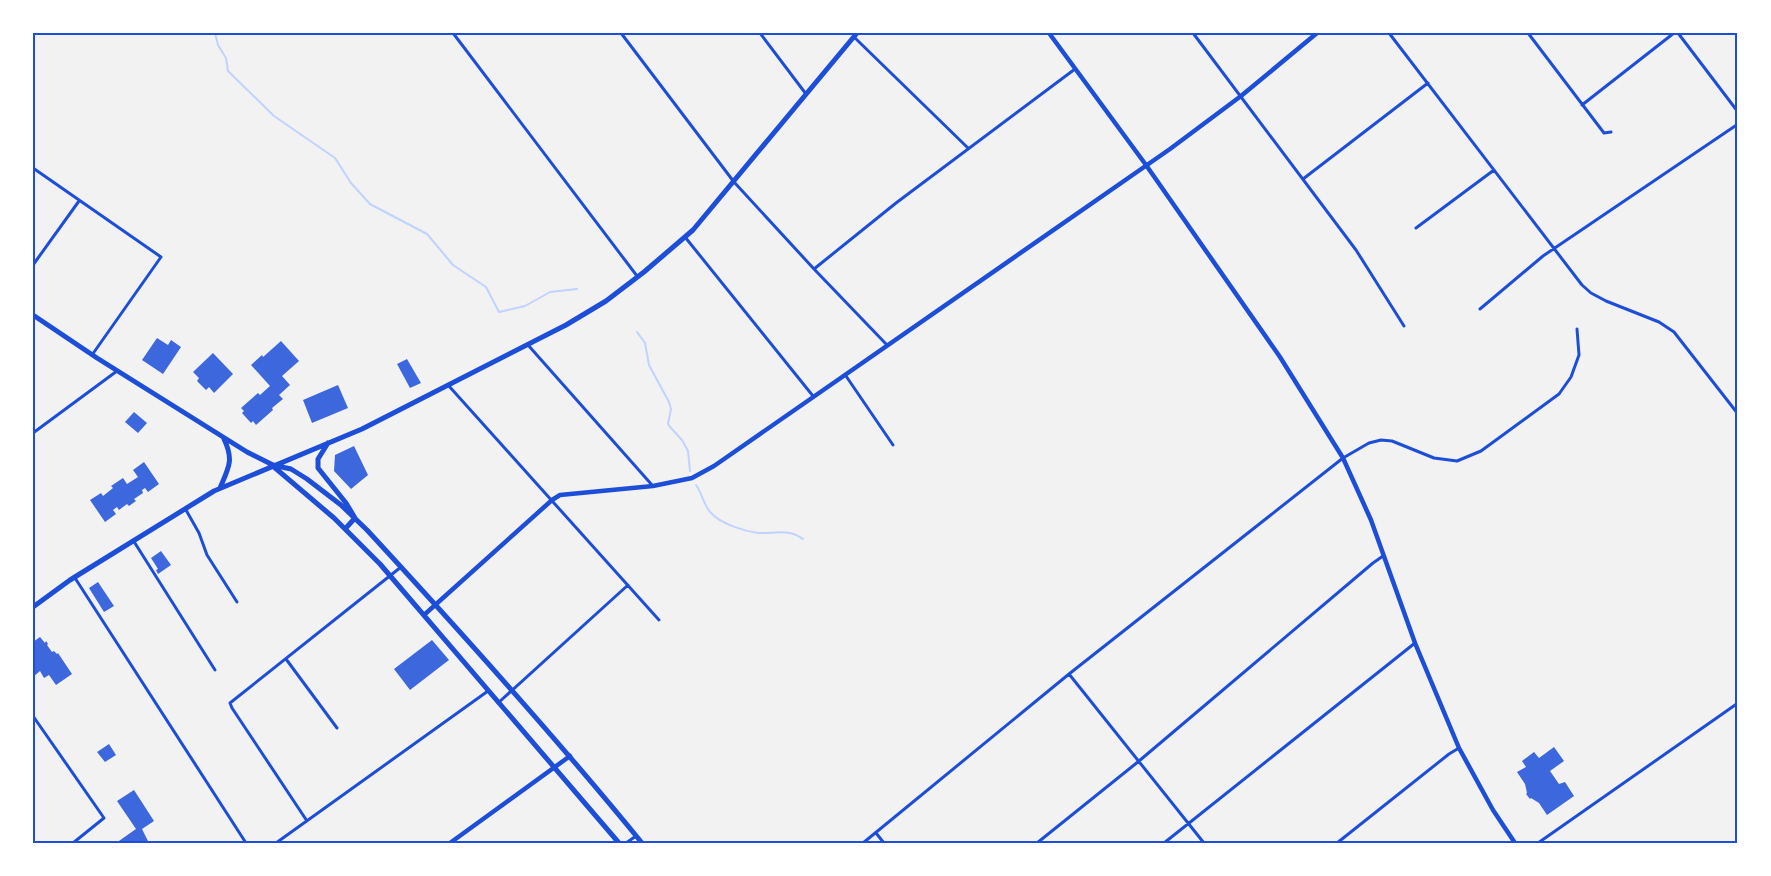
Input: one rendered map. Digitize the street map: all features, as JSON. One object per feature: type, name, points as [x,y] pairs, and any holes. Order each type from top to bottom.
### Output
[{"type":"main road","points":[[33,607],[133,540],[220,488],[362,429],[592,310],[638,277],[685,237],[734,182],[856,35]]},
{"type":"main road","points":[[33,315],[92,355],[250,454],[273,465],[292,470],[330,496],[355,518],[401,567],[512,690],[642,843]]},
{"type":"main road","points":[[220,488],[230,460],[230,452],[223,437]]},
{"type":"main road","points":[[328,443],[318,459],[318,468],[355,518]]},
{"type":"main road","points":[[273,465],[345,528],[390,576],[619,843]]},
{"type":"main road","points":[[345,528],[355,518]]},
{"type":"street","points":[[453,33],[638,277]]},
{"type":"street","points":[[621,33],[734,182],[887,345]]},
{"type":"street","points":[[760,33],[806,94]]},
{"type":"street","points":[[1048,33],[1146,165],[1292,375],[1343,458],[1371,520],[1415,644],[1459,748],[1487,800],[1515,843]]},
{"type":"street","points":[[1193,33],[1356,250],[1404,326]]},
{"type":"street","points":[[424,615],[560,495],[652,486],[695,477],[722,460],[1146,165],[1241,96],[1317,33]]},
{"type":"street","points":[[1389,33],[1591,293],[1659,322],[1674,332],[1738,414]]},
{"type":"street","points":[[1528,33],[1604,133],[1611,132]]},
{"type":"street","points":[[1582,105],[1676,33],[1738,111]]},
{"type":"street","points":[[856,35],[968,148]]},
{"type":"street","points":[[814,269],[896,203],[1075,69]]},
{"type":"street","points":[[1302,179],[1428,84]]},
{"type":"street","points":[[1480,309],[1554,248],[1682,164],[1738,124]]},
{"type":"street","points":[[33,168],[161,257],[92,355]]},
{"type":"street","points":[[1416,228],[1494,170]]},
{"type":"street","points":[[33,265],[79,201]]},
{"type":"street","points":[[685,237],[813,396]]},
{"type":"street","points":[[863,843],[1069,674],[1343,458],[1369,443],[1381,440],[1392,441],[1434,458],[1457,461],[1481,451],[1559,394],[1571,377],[1579,355],[1577,329]]},
{"type":"street","points":[[528,345],[652,486]]},
{"type":"street","points":[[33,433],[117,371]]},
{"type":"street","points":[[845,374],[893,445]]},
{"type":"street","points":[[448,385],[659,620]]},
{"type":"street","points":[[185,508],[199,533],[207,555],[237,602]]},
{"type":"street","points":[[133,540],[215,670]]},
{"type":"street","points":[[1037,843],[1383,556]]},
{"type":"street","points":[[307,821],[230,704],[401,567]]},
{"type":"street","points":[[75,578],[246,843]]},
{"type":"street","points":[[498,703],[628,585]]},
{"type":"street","points":[[1164,843],[1415,644]]},
{"type":"street","points":[[286,658],[337,728]]},
{"type":"street","points":[[1069,674],[1204,843]]},
{"type":"street","points":[[276,843],[488,691]]},
{"type":"street","points":[[1538,843],[1738,703]]},
{"type":"street","points":[[33,716],[104,818],[73,843]]},
{"type":"street","points":[[1337,843],[1459,748]]},
{"type":"street","points":[[450,843],[570,756]]},
{"type":"street","points":[[876,833],[884,843]]},
{"type":"street","points":[[626,843],[636,836]]},
{"type":"building","points":[[157,338],[168,345],[171,340],[181,347],[163,374],[142,360]]},
{"type":"building","points":[[281,341],[299,361],[282,376],[290,385],[279,395],[283,399],[256,425],[242,413],[244,411],[241,408],[270,386],[251,365]]},
{"type":"building","points":[[213,353],[233,374],[214,393],[209,387],[206,390],[197,381],[199,378],[193,372]]},
{"type":"building","points":[[407,359],[421,383],[410,388],[397,364]]},
{"type":"building","points":[[338,385],[348,408],[312,423],[303,400]]},
{"type":"building","points":[[134,412],[147,423],[138,433],[125,422]]},
{"type":"building","points":[[354,446],[368,475],[351,489],[334,471],[335,455]]},
{"type":"building","points":[[144,462],[159,484],[148,492],[145,488],[142,490],[143,493],[129,506],[127,504],[119,510],[117,507],[113,510],[116,514],[105,522],[90,500],[101,493],[103,496],[113,488],[111,486],[123,478],[127,484],[138,477],[133,470]]},
{"type":"building","points":[[161,551],[171,565],[158,574],[156,570],[158,569],[151,558]]},
{"type":"building","points":[[98,582],[114,606],[104,612],[89,588]]},
{"type":"building","points":[[40,637],[45,643],[46,641],[52,652],[58,653],[72,674],[56,685],[49,675],[44,678],[40,671],[33,677],[33,642]]},
{"type":"building","points":[[432,640],[449,660],[410,690],[394,669]]},
{"type":"building","points":[[109,744],[116,755],[105,762],[97,752]]},
{"type":"building","points":[[1554,747],[1564,761],[1550,771],[1559,784],[1565,782],[1574,796],[1547,815],[1539,803],[1530,799],[1526,794],[1525,784],[1517,772],[1526,767],[1522,761],[1534,752],[1539,758]]},
{"type":"building","points":[[134,790],[154,821],[142,829],[149,843],[116,843],[136,829],[117,801]]},
{"type":"waterway","points":[[215,33],[218,45],[226,58],[228,71],[274,116],[335,158],[351,183],[370,204],[427,234],[453,265],[486,287],[499,312],[525,306],[550,292],[577,289]]},
{"type":"waterway","points":[[637,332],[645,343],[649,365],[669,402],[671,409],[668,424],[688,451],[690,471]]},
{"type":"waterway","points":[[696,485],[709,510],[715,517],[727,524],[758,533],[781,532],[803,539]]}]
